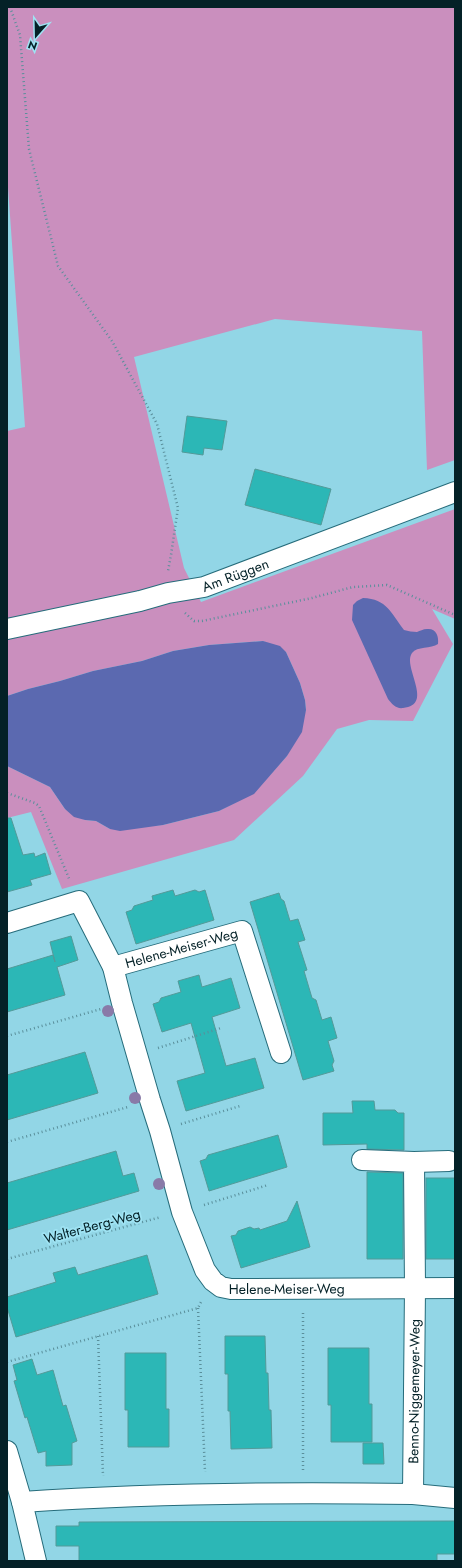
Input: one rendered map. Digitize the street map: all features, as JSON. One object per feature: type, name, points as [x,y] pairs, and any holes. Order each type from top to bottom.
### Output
[{"type":"street","name":"Am Rüggen","points":[[7,630],[165,594],[204,587],[455,492]]},
{"type":"street","points":[[7,923],[79,901]]},
{"type":"street","name":"Helene-Meiser-Weg","points":[[79,901],[113,967],[182,1212],[205,1270],[213,1281],[222,1287],[231,1288],[455,1288]]},
{"type":"street","name":"Helene-Meiser-Weg","points":[[113,967],[242,931],[280,1053]]},
{"type":"street","points":[[362,1160],[414,1162],[449,1161]]},
{"type":"street","points":[[414,1162],[415,1288]]},
{"type":"street","name":"Benno-Niggemeyer-Weg","points":[[413,1494],[415,1288]]},
{"type":"street","points":[[7,1451],[22,1502],[36,1561]]},
{"type":"street","points":[[22,1502],[103,1496],[302,1493],[413,1494],[455,1498]]},
{"type":"path","points":[[10,7],[20,36],[29,149],[58,266],[112,341],[157,424],[178,508],[165,594],[194,621],[202,621],[246,613],[353,587],[387,585],[455,615]]},
{"type":"path","points":[[7,793],[35,803],[39,806],[79,901]]},
{"type":"path","points":[[7,1036],[122,1003]]},
{"type":"path","points":[[137,1055],[221,1028]]},
{"type":"path","points":[[7,1142],[150,1100]]},
{"type":"path","points":[[160,1131],[240,1106]]},
{"type":"path","points":[[182,1212],[268,1185]]},
{"type":"path","name":"Walter-Berg-Weg","points":[[7,1259],[182,1212]]},
{"type":"path","points":[[206,1494],[198,1308],[213,1281]]},
{"type":"path","points":[[302,1493],[303,1288]]},
{"type":"path","points":[[7,1362],[198,1308]]},
{"type":"path","points":[[98,1336],[103,1496]]},
{"type":"shaded area","points":[[7,7],[455,7],[455,460],[427,470],[422,331],[275,319],[134,357],[184,568],[201,602],[455,509],[455,619],[432,609],[453,644],[413,721],[369,720],[337,729],[303,776],[234,840],[62,889],[31,812],[7,818],[7,766],[50,787],[65,809],[85,820],[96,821],[110,829],[163,825],[219,811],[254,793],[287,756],[306,710],[300,683],[286,652],[263,641],[209,645],[173,651],[142,661],[93,671],[7,696],[7,431],[25,427],[7,173]]},
{"type":"water","points":[[363,598],[378,601],[383,604],[388,608],[404,630],[417,632],[424,629],[430,629],[435,631],[437,635],[438,644],[432,647],[417,649],[412,653],[410,659],[411,667],[417,693],[416,700],[412,705],[398,708],[388,699],[352,620],[353,605]]},
{"type":"water","points":[[263,641],[280,646],[286,652],[300,683],[306,710],[302,732],[287,756],[254,794],[219,811],[163,825],[120,831],[110,829],[96,821],[74,817],[65,809],[50,787],[7,766],[7,696],[93,671],[142,661],[173,651],[209,645]]},
{"type":"building","points":[[187,416],[227,421],[222,450],[204,448],[203,455],[182,452]]},
{"type":"building","points":[[255,469],[331,489],[321,525],[245,505]]},
{"type":"building","points":[[7,818],[11,818],[23,855],[34,853],[35,857],[45,853],[51,874],[30,880],[32,885],[7,892]]},
{"type":"building","points":[[173,890],[175,896],[195,890],[199,892],[205,890],[214,920],[136,944],[126,912],[132,910],[134,906],[153,900],[152,896]]},
{"type":"building","points":[[279,893],[281,899],[284,901],[290,921],[298,919],[305,940],[298,942],[307,970],[304,971],[312,998],[316,1000],[322,1020],[331,1017],[337,1038],[328,1041],[334,1061],[332,1065],[334,1071],[303,1080],[250,902]]},
{"type":"building","points":[[71,936],[78,960],[57,967],[65,995],[7,1012],[7,969],[53,955],[55,962],[50,942]]},
{"type":"building","points":[[199,975],[202,987],[231,978],[240,1008],[212,1017],[226,1066],[255,1058],[264,1088],[186,1111],[177,1081],[205,1073],[191,1023],[162,1032],[153,1004],[159,1002],[161,998],[181,992],[178,981]]},
{"type":"building","points":[[85,1052],[98,1093],[7,1120],[7,1075]]},
{"type":"building","points":[[352,1101],[374,1101],[375,1110],[395,1110],[398,1113],[404,1113],[404,1150],[367,1149],[367,1144],[323,1145],[323,1113],[353,1113]]},
{"type":"building","points":[[278,1135],[287,1167],[209,1191],[200,1161],[206,1159],[208,1155]]},
{"type":"building","points":[[116,1151],[123,1176],[134,1173],[139,1191],[7,1230],[7,1183]]},
{"type":"building","points":[[367,1172],[403,1173],[403,1259],[367,1259]]},
{"type":"building","points":[[426,1178],[455,1178],[455,1259],[426,1259]]},
{"type":"building","points":[[297,1201],[310,1247],[241,1268],[231,1236],[236,1235],[238,1231],[250,1227],[254,1229],[259,1228],[260,1230],[287,1221]]},
{"type":"building","points":[[147,1255],[158,1294],[16,1337],[7,1307],[7,1297],[56,1282],[53,1273],[75,1267],[78,1275]]},
{"type":"building","points":[[225,1336],[265,1336],[269,1410],[271,1410],[272,1448],[231,1449],[230,1411],[228,1411],[228,1374],[225,1374]]},
{"type":"building","points":[[328,1348],[369,1348],[369,1404],[372,1404],[372,1442],[331,1442],[331,1405],[328,1405]]},
{"type":"building","points":[[125,1353],[166,1353],[166,1409],[169,1409],[169,1447],[128,1447],[128,1410],[125,1410]]},
{"type":"building","points":[[32,1359],[37,1375],[53,1370],[63,1406],[66,1405],[77,1441],[72,1443],[72,1465],[46,1466],[46,1451],[38,1453],[27,1417],[25,1418],[14,1381],[17,1380],[13,1365]]},
{"type":"building","points":[[363,1443],[383,1443],[384,1464],[363,1464]]},
{"type":"building","points":[[455,1521],[455,1554],[437,1554],[437,1561],[79,1561],[79,1546],[56,1546],[56,1526],[79,1526],[79,1522]]}]
